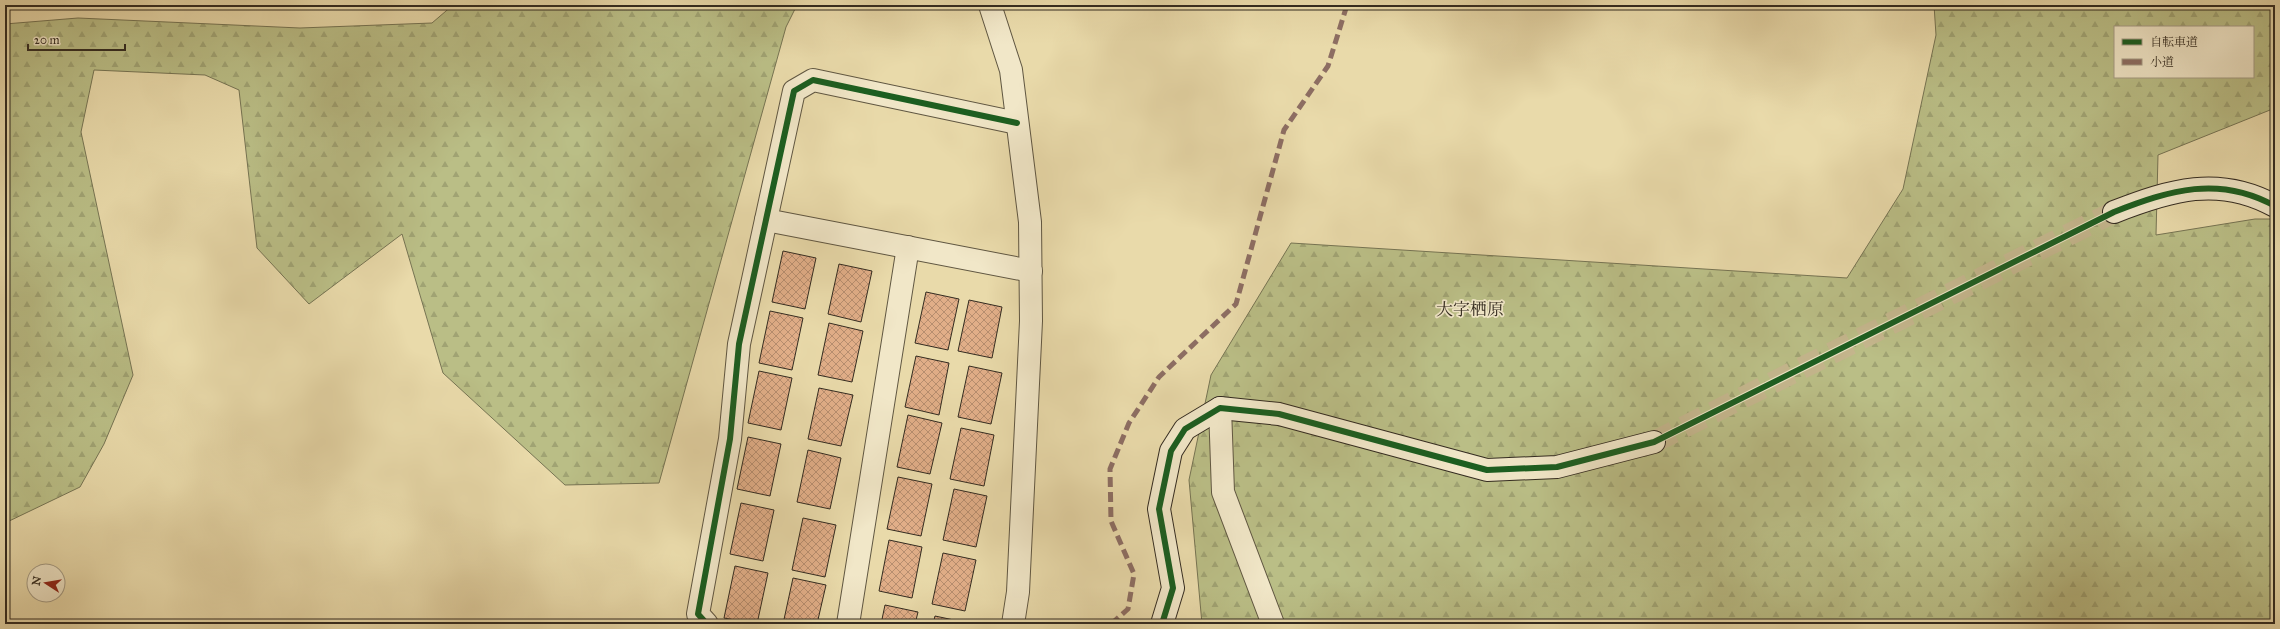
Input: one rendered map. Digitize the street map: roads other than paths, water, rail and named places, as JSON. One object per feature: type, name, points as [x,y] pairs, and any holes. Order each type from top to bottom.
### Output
[{"type":"street","points":[[990,5],[1011,70],[1030,222],[1031,329],[1018,592],[1013,624]]},
{"type":"street","points":[[707,624],[698,614],[730,439],[739,344],[794,91],[813,80],[1018,123]]},
{"type":"street","points":[[2114,212],[2155,196],[2190,188],[2228,189],[2260,197],[2275,206]]},
{"type":"street","points":[[766,220],[1031,271]]},
{"type":"street","points":[[848,624],[908,247]]},
{"type":"street","points":[[1220,408],[1223,492],[1273,624]]},
{"type":"street","points":[[1162,624],[1173,588],[1159,509],[1171,451],[1185,429],[1220,408],[1279,414],[1487,470],[1557,467],[1654,442]]},
{"type":"tunnel","points":[[1654,442],[2114,212]]},
{"type":"district","name":"大字栖原","points":[[1470,309]]}]
